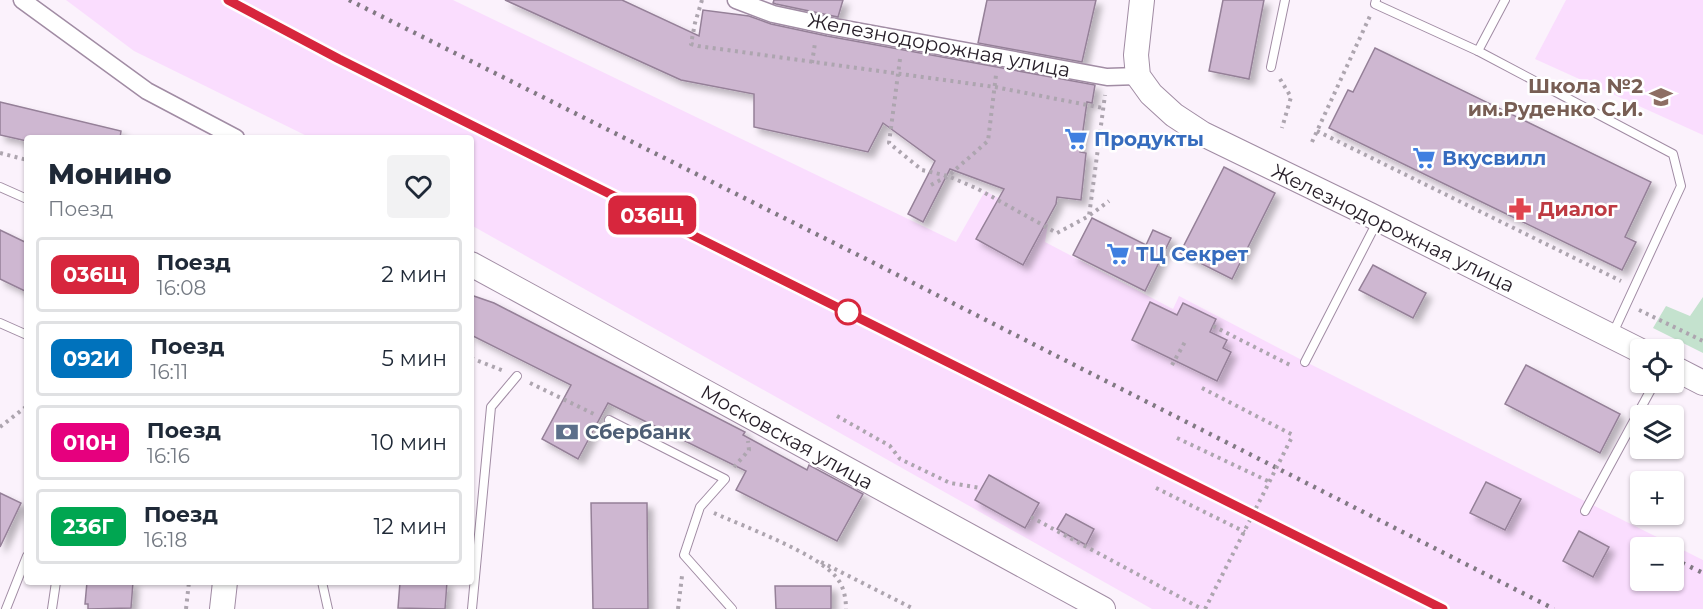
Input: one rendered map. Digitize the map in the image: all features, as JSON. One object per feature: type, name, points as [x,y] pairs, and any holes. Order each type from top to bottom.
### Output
[{"type":"street","points":[[22,0],[147,91],[230,135]]},
{"type":"street","name":"Железнодорожная улица","points":[[736,0],[757,4],[829,26],[1144,85],[1174,115],[1203,134],[1379,219],[1630,345]]},
{"type":"street","points":[[1142,0],[1136,55],[1144,85]]},
{"type":"street","name":"Московская улица","points":[[474,266],[1103,609]]},
{"type":"street","points":[[1684,373],[1703,383]]},
{"type":"street","points":[[222,609],[225,585]]},
{"type":"lane","points":[[1271,67],[1285,0]]},
{"type":"lane","points":[[1478,51],[1505,0]]},
{"type":"lane","points":[[1376,2],[1478,51],[1673,154],[1681,186],[1612,336]]},
{"type":"lane","points":[[0,187],[24,198]]},
{"type":"lane","points":[[1305,362],[1379,219]]},
{"type":"lane","points":[[0,322],[24,334]]},
{"type":"lane","points":[[472,609],[491,407],[517,376]]},
{"type":"lane","points":[[1585,511],[1650,393]]},
{"type":"lane","points":[[609,420],[725,479],[700,507],[684,555],[732,609]]},
{"type":"lane","points":[[6,609],[24,564]]},
{"type":"lane","points":[[52,609],[56,585]]},
{"type":"lane","points":[[323,585],[328,609]]},
{"type":"path","points":[[702,0],[691,44],[995,87],[1103,108]]},
{"type":"path","points":[[1312,142],[1376,2]]},
{"type":"path","points":[[931,185],[948,176],[988,141],[997,57]]},
{"type":"path","points":[[1271,67],[1291,97],[1282,128]]},
{"type":"path","points":[[899,74],[889,143],[922,170],[948,176],[978,189],[1058,232],[1089,216],[1109,201]]},
{"type":"path","points":[[1089,216],[1107,77]]},
{"type":"path","points":[[1317,131],[1634,288]]},
{"type":"path","points":[[0,153],[24,159]]},
{"type":"path","points":[[1627,304],[1703,341]]},
{"type":"path","points":[[1213,326],[1301,370],[1305,362]]},
{"type":"path","points":[[1172,365],[1186,340]]},
{"type":"path","points":[[1031,517],[1204,609],[1293,435],[1202,388]]},
{"type":"path","points":[[554,395],[609,420]]},
{"type":"path","points":[[0,427],[24,408]]},
{"type":"path","points":[[837,416],[890,446],[900,459],[950,483],[981,488]]},
{"type":"path","points":[[725,479],[749,450],[746,432]]},
{"type":"path","points":[[1178,438],[1270,482]]},
{"type":"path","points":[[1156,488],[1245,532]]},
{"type":"path","points":[[700,507],[813,558],[914,609]]},
{"type":"path","points":[[678,609],[684,555]]},
{"type":"path","points":[[813,558],[838,579],[846,596],[846,609]]},
{"type":"path","points":[[186,609],[189,585]]},
{"type":"shaded area","points":[[66,0],[453,0],[956,242],[985,191],[1048,224],[1045,242],[1173,309],[1179,296],[1657,537],[1630,537],[1630,591],[1684,591],[1684,551],[1703,560],[1703,609],[1152,609],[474,227],[474,135],[305,135],[134,51]]},
{"type":"shaded area","name":"Школа №2 им.Руденко С.И.","points":[[1566,0],[1703,0],[1703,135],[1535,59]]},
{"type":"green space","points":[[1703,297],[1703,353],[1684,344],[1684,339],[1675,339],[1653,328],[1666,306],[1690,316]]},
{"type":"building","points":[[505,0],[622,0],[699,36],[703,10],[749,16],[771,24],[827,36],[1095,85],[1092,103],[1087,102],[1080,152],[1086,153],[1081,200],[1057,197],[1056,204],[1023,265],[976,239],[1004,189],[950,169],[923,222],[908,214],[935,161],[883,123],[868,152],[754,127],[754,94],[681,80]]},
{"type":"building","points":[[774,0],[843,0],[838,17],[776,4],[773,3]]},
{"type":"building","points":[[987,0],[1096,0],[1082,62],[978,43]]},
{"type":"building","points":[[1223,0],[1264,0],[1249,79],[1209,71]]},
{"type":"building","points":[[1375,48],[1651,182],[1625,237],[1636,242],[1622,270],[1329,128],[1348,90],[1353,92]]},
{"type":"building","points":[[0,102],[121,131],[120,135],[24,135],[24,140],[0,135]]},
{"type":"building","points":[[1224,167],[1275,193],[1232,279],[1180,253]]},
{"type":"building","name":"ТЦ Секрет","points":[[1092,218],[1146,245],[1153,230],[1171,238],[1145,291],[1073,255]]},
{"type":"building","points":[[0,230],[24,242],[24,291],[0,279]]},
{"type":"building","points":[[1373,265],[1426,293],[1413,318],[1359,290]]},
{"type":"building","points":[[474,296],[494,303],[745,432],[743,435],[807,470],[809,465],[863,494],[837,541],[736,490],[746,471],[608,403],[578,459],[542,439],[571,385],[474,336]]},
{"type":"building","points":[[1150,302],[1177,315],[1183,303],[1216,319],[1210,332],[1227,340],[1223,348],[1231,352],[1217,381],[1132,340]]},
{"type":"building","points":[[1526,365],[1620,414],[1600,453],[1505,404]]},
{"type":"building","points":[[989,475],[1039,503],[1025,528],[975,500]]},
{"type":"building","points":[[1486,482],[1521,499],[1505,530],[1470,513]]},
{"type":"building","points":[[0,493],[21,503],[0,547]]},
{"type":"building","points":[[591,503],[647,503],[648,609],[593,609]]},
{"type":"building","points":[[1066,514],[1094,529],[1086,545],[1057,529]]},
{"type":"building","points":[[1579,531],[1609,547],[1593,577],[1563,561]]},
{"type":"building","points":[[87,585],[133,585],[131,608],[88,609],[88,604],[85,604]]},
{"type":"building","points":[[400,585],[447,585],[445,609],[398,608]]},
{"type":"building","points":[[775,586],[831,586],[831,609],[776,609]]},
{"type":"railway","points":[[228,0],[339,59],[1443,609]]},
{"type":"railway","points":[[349,0],[872,262],[1554,609]]},
{"type":"railway","points":[[1684,564],[1703,573]]},
{"type":"train","name":"036Щ","points":[[228,0],[339,59],[1443,609]]},
{"type":"place","name":"Школа №2 им.Руденко С.И.","points":[[1661,97]]},
{"type":"place","name":"Продукты","points":[[1076,139]]},
{"type":"place","name":"Вкусвилл","points":[[1424,158]]},
{"type":"place","name":"Диалог","points":[[1520,209]]},
{"type":"place","name":"ТЦ Секрет","points":[[1118,254]]},
{"type":"place","name":"Сбербанк","points":[[567,432]]}]
